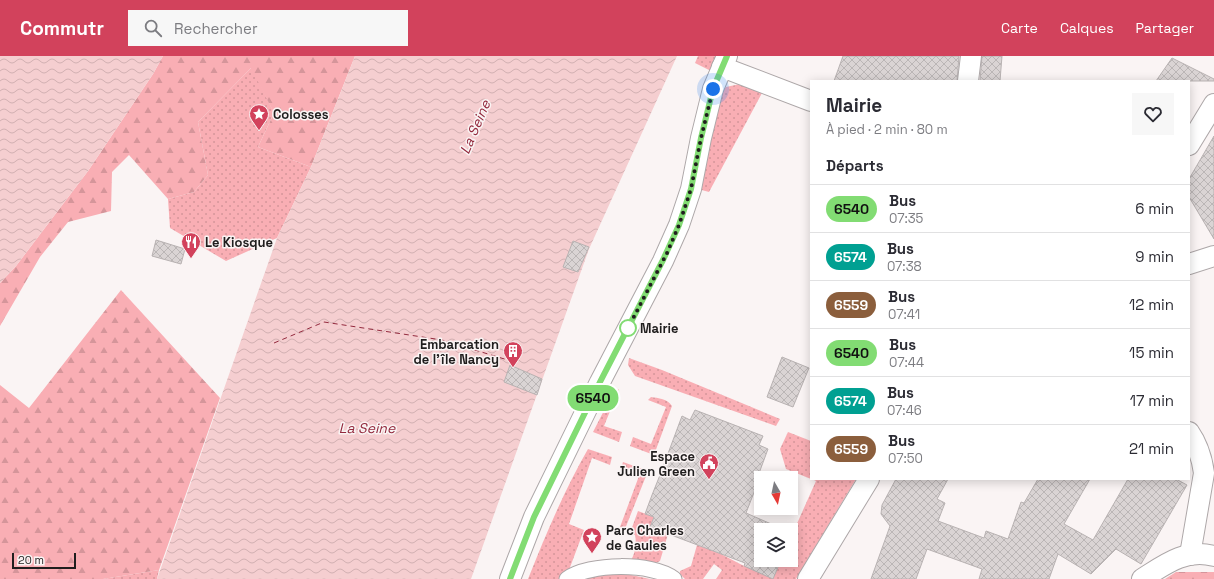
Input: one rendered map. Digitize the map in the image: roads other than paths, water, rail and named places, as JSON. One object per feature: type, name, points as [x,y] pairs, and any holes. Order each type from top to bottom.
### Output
[{"type":"street","points":[[968,80],[971,56]]},
{"type":"street","points":[[510,579],[534,517],[600,382],[663,260],[679,225],[691,189],[713,89],[725,61],[810,101]]},
{"type":"street","points":[[1190,143],[1214,104]]},
{"type":"street","points":[[1190,264],[1214,256]]},
{"type":"street","points":[[1190,434],[1198,448],[1204,473],[1190,554]]},
{"type":"street","points":[[808,579],[868,480]]},
{"type":"street","points":[[1142,579],[1173,560],[1190,554],[1214,556]]},
{"type":"street","points":[[567,579],[586,571],[606,567],[627,566],[660,572],[674,579]]},
{"type":"water","points":[[0,56],[163,56],[153,74],[88,171],[16,266],[0,283]]},
{"type":"water","name":"La Seine","points":[[355,56],[677,56],[589,249],[471,579],[157,579],[277,238],[311,167]]},
{"type":"place","name":"Colosses","points":[[259,131]]},
{"type":"place","name":"Le Kiosque","points":[[191,259]]},
{"type":"place","name":"Mairie","points":[[628,328]]},
{"type":"place","name":"Embarcation de l'île Nancy","points":[[513,368]]},
{"type":"place","name":"Espace Julien Green","points":[[709,480]]},
{"type":"place","name":"Parc Charles de Gaules","points":[[592,554]]}]
